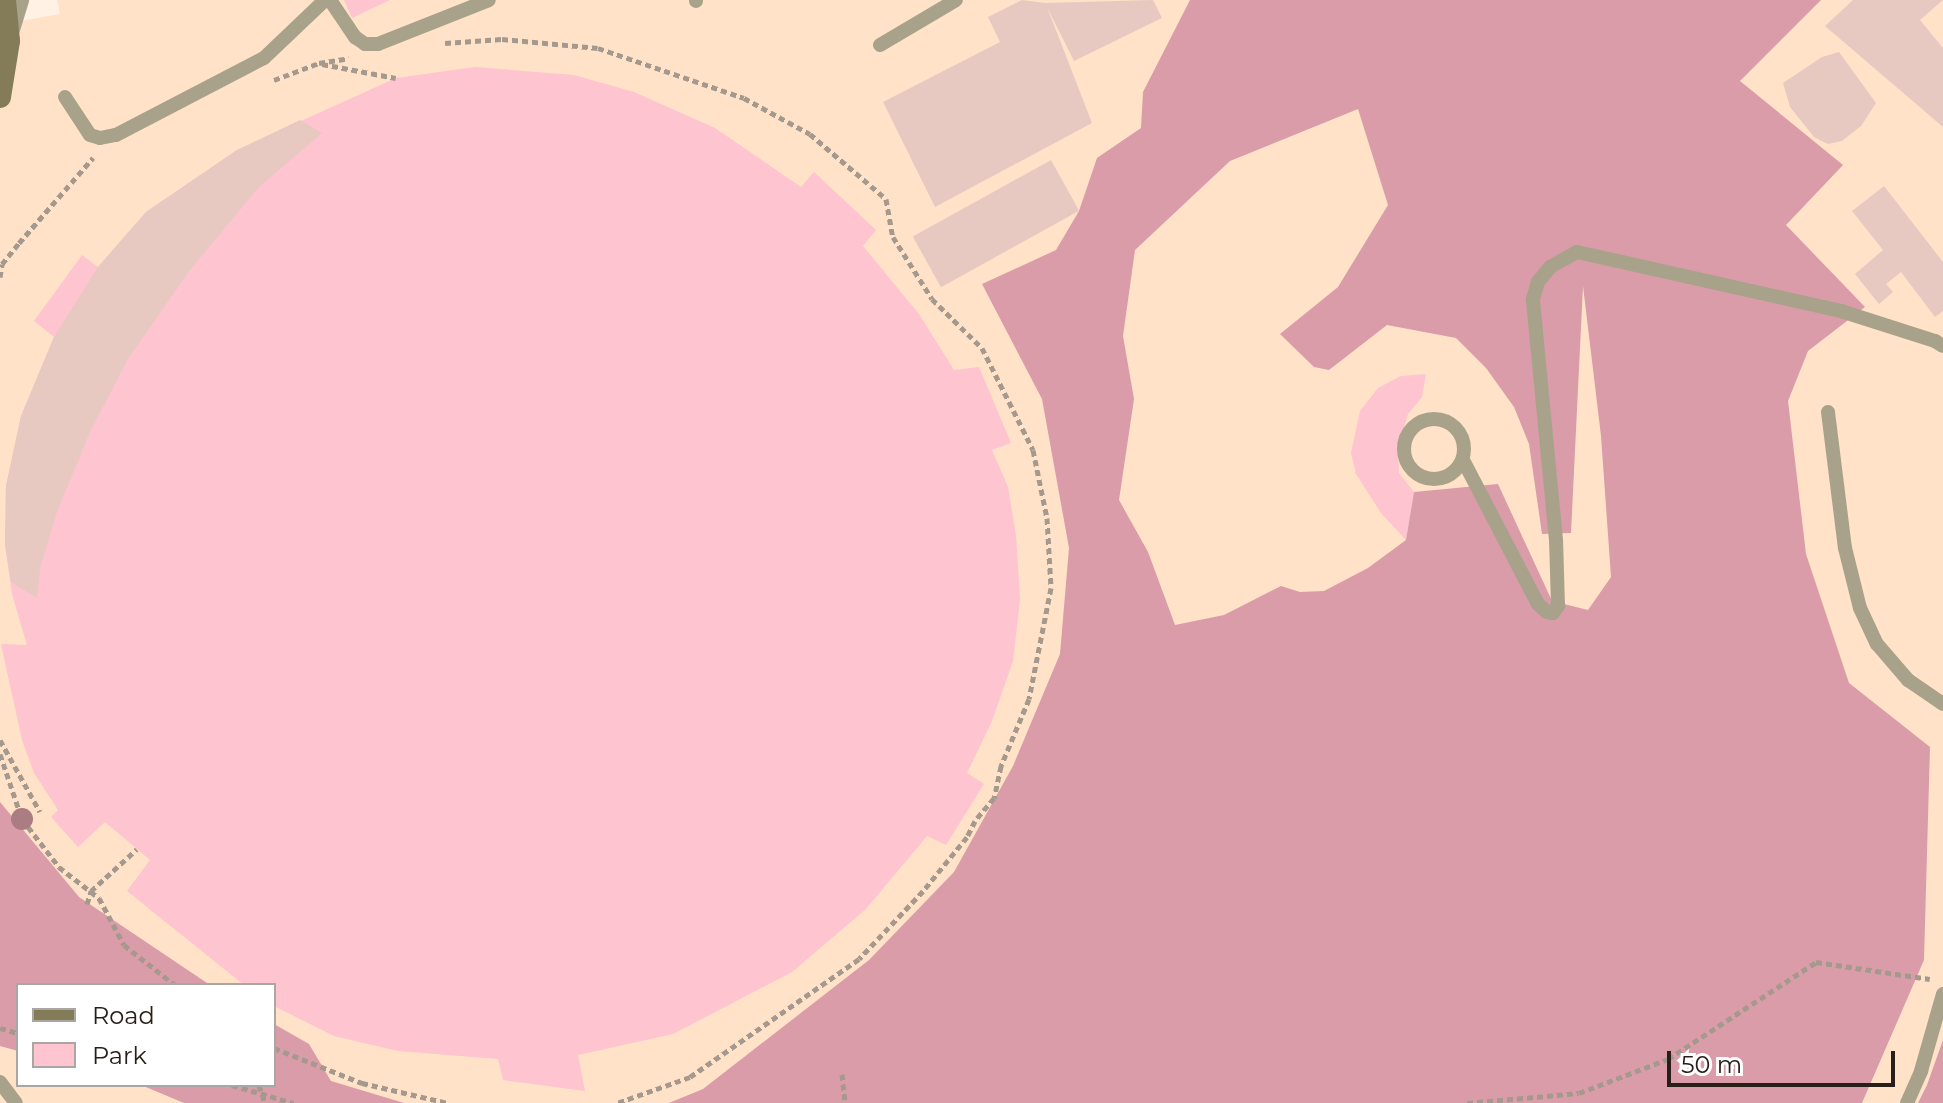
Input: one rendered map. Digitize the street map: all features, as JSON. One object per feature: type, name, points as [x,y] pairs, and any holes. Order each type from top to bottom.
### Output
[{"type":"main road","points":[[0,97],[9,41],[5,0]]},
{"type":"lane","points":[[9,41],[22,0]]},
{"type":"lane","points":[[65,97],[90,135],[100,138],[116,135],[264,58],[328,0],[355,37],[365,44],[378,44],[489,0]]},
{"type":"lane","points":[[880,45],[956,0]]},
{"type":"lane","points":[[1463,460],[1450,475],[1440,479],[1421,476],[1407,461],[1405,441],[1416,425],[1434,419],[1444,421],[1459,432],[1465,451],[1463,460],[1538,604],[1553,613],[1558,606],[1556,540],[1533,299],[1538,282],[1550,267],[1577,252],[1841,311],[1943,346]]},
{"type":"lane","points":[[1828,412],[1845,548],[1860,608],[1877,644],[1908,680],[1943,704]]},
{"type":"lane","points":[[1907,1103],[1921,1071],[1943,994]]},
{"type":"lane","points":[[0,1082],[16,1103]]},
{"type":"path","points":[[442,43],[502,39],[598,48],[744,98],[810,134],[886,199],[893,237],[932,299],[982,348],[1033,450],[1047,518],[1051,588],[1029,699],[1001,766],[994,798],[975,821],[967,837],[859,959],[690,1077],[617,1103]]},
{"type":"path","points":[[269,81],[319,63],[356,56]]},
{"type":"path","points":[[319,63],[396,78]]},
{"type":"path","points":[[0,277],[2,264],[31,227],[75,175],[102,150]]},
{"type":"path","points":[[0,740],[40,812]]},
{"type":"path","points":[[0,754],[22,819],[59,867],[99,898],[124,945],[172,983]]},
{"type":"path","points":[[87,904],[91,891],[137,849]]},
{"type":"path","points":[[1467,1103],[1579,1093],[1668,1059],[1816,962],[1943,981]]},
{"type":"path","points":[[276,1049],[362,1083],[448,1103]]},
{"type":"path","points":[[842,1074],[845,1103]]},
{"type":"path","points":[[239,1087],[293,1103]]},
{"type":"path","points":[[260,1087],[265,1103]]},
{"type":"shaded area","points":[[57,0],[1943,0],[1943,1103],[0,1103],[0,97],[10,23],[60,14]]},
{"type":"shaded area","points":[[1190,0],[1821,0],[1740,81],[1843,165],[1786,225],[1865,307],[1808,351],[1788,401],[1806,554],[1849,683],[1930,747],[1924,960],[1862,1103],[669,1103],[703,1089],[869,960],[954,872],[1013,766],[1060,654],[1069,548],[1042,399],[982,284],[1056,250],[1079,211],[1097,158],[1141,128],[1143,92]],"holes":[[[1358,109],[1388,205],[1338,287],[1280,334],[1314,367],[1329,370],[1387,325],[1456,338],[1486,368],[1514,407],[1529,444],[1542,534],[1571,533],[1583,286],[1601,436],[1611,577],[1588,610],[1552,601],[1498,484],[1414,492],[1406,540],[1368,568],[1324,591],[1300,592],[1281,586],[1224,615],[1175,625],[1148,552],[1119,500],[1134,399],[1123,336],[1135,250],[1230,161]]]},
{"type":"shaded area","points":[[0,802],[79,897],[207,983],[16,983],[16,1050],[0,1046]]},
{"type":"shaded area","points":[[276,1025],[309,1044],[331,1081],[404,1103],[184,1103],[146,1087],[276,1087]]},
{"type":"shaded area","points":[[1943,1040],[1943,1103],[1918,1103],[1927,1085]]},
{"type":"green space","points":[[344,0],[390,0],[352,18]]},
{"type":"green space","points":[[475,67],[574,75],[634,92],[715,128],[801,187],[814,172],[876,230],[863,246],[919,314],[954,370],[979,367],[1011,443],[992,450],[1008,487],[1016,535],[1020,600],[1013,661],[992,721],[967,773],[984,784],[946,845],[927,836],[866,909],[792,972],[673,1034],[578,1055],[585,1091],[503,1080],[498,1059],[398,1051],[334,1036],[276,1007],[276,983],[242,983],[127,891],[150,860],[105,822],[78,847],[51,817],[58,810],[34,773],[22,740],[1,644],[27,645],[12,594],[5,545],[6,486],[21,416],[54,337],[34,321],[82,255],[98,267],[146,212],[237,150],[396,78]]},
{"type":"green space","points":[[1426,374],[1422,397],[1408,414],[1398,447],[1399,473],[1414,492],[1406,540],[1381,513],[1356,474],[1351,453],[1360,411],[1378,388],[1401,376]]},
{"type":"building","points":[[1022,0],[1045,3],[1153,0],[1162,18],[1074,61],[1047,7],[1092,123],[935,207],[883,102],[1000,42],[988,17]]},
{"type":"building","points":[[1853,0],[1943,0],[1920,20],[1943,48],[1943,127],[1825,26]]},
{"type":"building","points":[[1839,52],[1876,103],[1861,126],[1842,141],[1828,144],[1814,137],[1790,107],[1783,83],[1822,57]]},
{"type":"building","points":[[300,120],[322,133],[259,187],[190,270],[128,359],[90,432],[57,512],[40,568],[37,598],[11,582],[5,545],[6,486],[21,416],[54,337],[98,267],[146,212],[237,150]]},
{"type":"building","points":[[1051,160],[1079,211],[941,287],[913,237]]},
{"type":"building","points":[[1884,186],[1943,262],[1943,311],[1935,317],[1901,272],[1886,284],[1893,292],[1879,304],[1855,274],[1883,250],[1852,211]]}]
